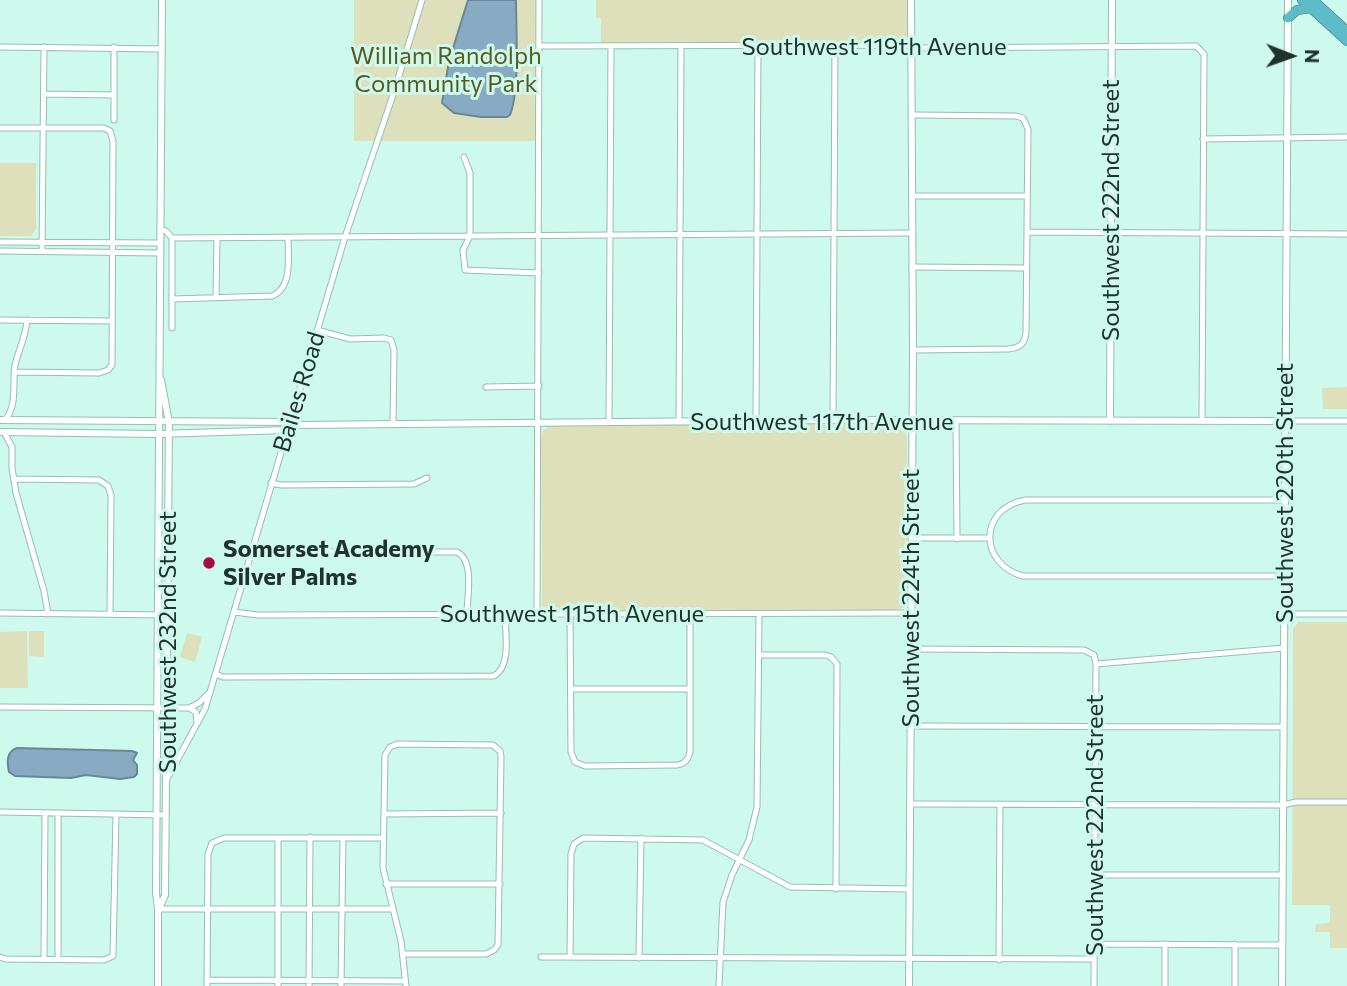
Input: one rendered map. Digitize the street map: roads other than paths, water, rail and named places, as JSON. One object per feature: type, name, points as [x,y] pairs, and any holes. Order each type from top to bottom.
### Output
[{"type":"highway","points":[[1302,0],[1312,4],[1347,31]]},
{"type":"highway","points":[[1322,0],[1347,23]]},
{"type":"highway","points":[[1288,18],[1297,10],[1312,4]]},
{"type":"highway","points":[[1312,4],[1347,41]]},
{"type":"street","name":"Southwest 232nd Street","points":[[158,986],[159,909],[156,893],[162,0]]},
{"type":"street","name":"Bailes Road","points":[[293,423],[345,236],[422,0]]},
{"type":"street","points":[[537,614],[539,0]]},
{"type":"street","name":"Southwest 224th Street","points":[[909,986],[913,350],[911,0]]},
{"type":"street","name":"Southwest 222nd Street","points":[[1110,421],[1112,0]]},
{"type":"street","name":"Southwest 220th Street","points":[[1282,986],[1288,0]]},
{"type":"street","name":"Southwest 119th Avenue","points":[[539,46],[911,45],[918,48],[1194,45],[1203,54],[1203,139]]},
{"type":"street","points":[[609,422],[611,46]]},
{"type":"street","points":[[0,47],[162,49]]},
{"type":"street","points":[[42,251],[44,47]]},
{"type":"street","points":[[114,47],[114,120]]},
{"type":"street","points":[[679,422],[681,47]]},
{"type":"street","points":[[756,421],[758,47]]},
{"type":"street","points":[[833,420],[835,47]]},
{"type":"street","points":[[44,94],[114,95]]},
{"type":"street","points":[[912,115],[1014,115],[1023,118],[1028,126],[1026,335],[1022,345],[1008,349],[913,350]]},
{"type":"street","points":[[0,128],[101,128],[110,131],[113,141],[112,362],[108,370],[99,373],[14,372]]},
{"type":"street","points":[[1202,421],[1203,139],[1347,137]]},
{"type":"street","points":[[464,157],[470,173],[470,236],[464,244],[465,270],[540,273]]},
{"type":"street","points":[[912,196],[1027,196]]},
{"type":"street","points":[[160,229],[172,238],[172,328]]},
{"type":"street","points":[[1027,232],[1347,234]]},
{"type":"street","points":[[172,238],[912,233]]},
{"type":"street","points":[[172,299],[278,294],[287,278],[288,237]]},
{"type":"street","points":[[216,298],[217,238]]},
{"type":"street","points":[[0,242],[160,243]]},
{"type":"street","points":[[0,251],[160,253]]},
{"type":"street","points":[[912,267],[1026,268]]},
{"type":"street","points":[[0,320],[112,321]]},
{"type":"street","points":[[22,421],[13,405],[14,372],[27,320]]},
{"type":"street","points":[[317,330],[350,339],[391,340],[394,350],[393,424]]},
{"type":"street","name":"Southwest 232nd Street","points":[[159,375],[169,422],[165,895],[159,909]]},
{"type":"street","points":[[486,387],[539,386]]},
{"type":"street","points":[[2,420],[13,405]]},
{"type":"street","name":"Southwest 117th Avenue","points":[[2,420],[393,424],[833,420],[1347,421]]},
{"type":"street","name":"Southwest 224th Street","points":[[956,422],[957,538]]},
{"type":"street","name":"Southwest 117th Avenue","points":[[2,432],[169,434],[287,430],[293,423]]},
{"type":"street","name":"Bailes Road","points":[[167,779],[205,709],[287,430]]},
{"type":"street","points":[[2,432],[12,447],[20,513],[44,591],[48,614]]},
{"type":"street","points":[[12,447],[22,432]]},
{"type":"street","points":[[271,483],[414,484],[426,478]]},
{"type":"street","points":[[14,479],[99,480],[108,485],[111,495],[110,614]]},
{"type":"street","points":[[1284,576],[1023,576],[1010,571],[999,562],[989,538],[993,521],[1002,511],[1011,504],[1025,500],[1285,500]]},
{"type":"street","points":[[912,538],[989,538]]},
{"type":"street","points":[[252,550],[456,551],[468,564],[467,614]]},
{"type":"street","name":"Southwest 115th Avenue","points":[[234,612],[911,613]]},
{"type":"street","points":[[0,613],[169,615]]},
{"type":"street","points":[[216,674],[223,677],[489,676],[501,672],[505,664],[505,613]]},
{"type":"street","points":[[570,614],[571,752],[575,762],[585,766],[684,763],[690,752],[690,614]]},
{"type":"street","points":[[719,986],[723,902],[749,840],[757,807],[759,614]]},
{"type":"street","points":[[1284,614],[1347,614]]},
{"type":"street","points":[[911,649],[1084,650],[1092,653],[1096,664],[1284,648]]},
{"type":"street","points":[[759,655],[820,655],[833,659],[838,673],[836,889]]},
{"type":"street","name":"Southwest 222nd Street","points":[[1094,986],[1096,664]]},
{"type":"street","points":[[571,689],[690,689]]},
{"type":"street","points":[[0,707],[189,708],[210,692]]},
{"type":"street","points":[[189,708],[197,714],[197,726]]},
{"type":"street","points":[[910,726],[1283,727]]},
{"type":"street","points":[[383,838],[222,838],[212,843],[208,850],[207,983],[405,984],[403,954],[383,868],[385,757],[390,747],[397,744],[493,745],[501,755],[499,942],[493,951],[486,954],[403,954]]},
{"type":"street","points":[[910,804],[1347,802]]},
{"type":"street","points":[[999,960],[1000,804]]},
{"type":"street","points":[[0,812],[166,815]]},
{"type":"street","points":[[44,959],[45,813]]},
{"type":"street","points":[[58,813],[58,960]]},
{"type":"street","points":[[384,814],[500,813]]},
{"type":"street","points":[[0,957],[58,960],[111,958],[114,952],[116,814]]},
{"type":"street","points":[[278,838],[278,983]]},
{"type":"street","points":[[309,983],[310,838]]},
{"type":"street","points":[[341,983],[343,838]]},
{"type":"street","points":[[570,957],[570,859],[576,842],[587,838],[704,841],[790,887],[909,889]]},
{"type":"street","points":[[639,958],[641,838]]},
{"type":"street","points":[[1095,875],[1283,875]]},
{"type":"street","points":[[386,884],[500,884]]},
{"type":"street","points":[[159,909],[393,909]]},
{"type":"street","points":[[1094,944],[1282,945]]},
{"type":"street","points":[[1165,944],[1165,986]]},
{"type":"street","points":[[1235,944],[1235,986]]},
{"type":"street","points":[[541,957],[1094,959]]},
{"type":"water","points":[[468,0],[516,0],[515,91],[510,115],[507,117],[454,113],[442,103],[449,61]]},
{"type":"water","points":[[17,748],[132,751],[137,753],[133,760],[137,765],[137,774],[120,779],[86,775],[71,778],[15,776],[9,772],[8,761],[11,752]]},
{"type":"place","name":"Somerset Academy Silver Palms","points":[[209,563]]},
{"type":"park label","name":"William Randolph Community Park","points":[[446,70]]}]
